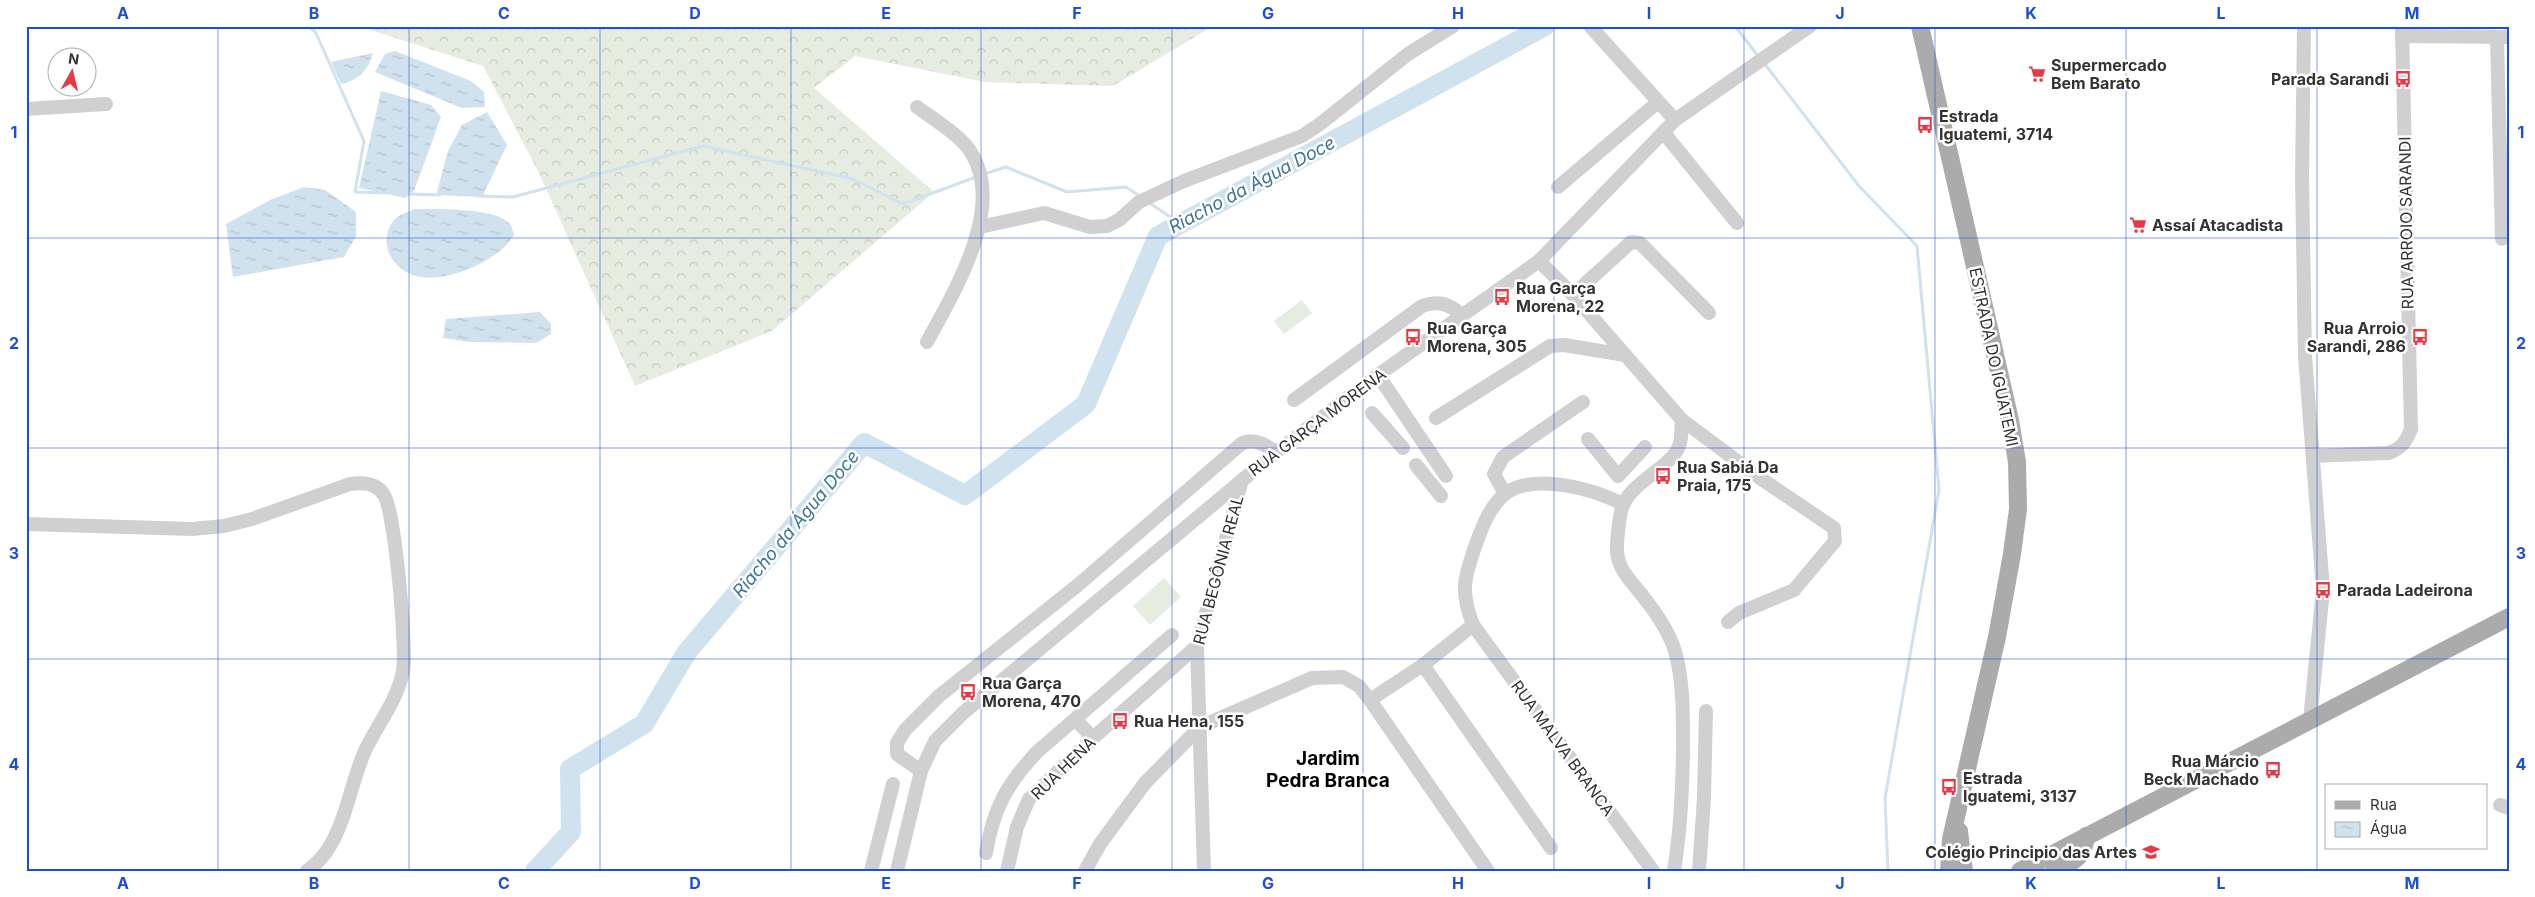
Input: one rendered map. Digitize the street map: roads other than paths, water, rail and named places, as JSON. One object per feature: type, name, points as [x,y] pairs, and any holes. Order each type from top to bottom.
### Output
[{"type":"main road","name":"ESTRADA DO IGUATEMI","points":[[1920,26],[2010,420],[2017,462],[2018,508],[2012,554],[1997,637],[1951,840],[1958,868]]},
{"type":"main road","points":[[2020,871],[2509,617]]},
{"type":"main road","points":[[2054,871],[2079,864],[2084,852],[2086,836]]},
{"type":"main road","points":[[1958,868],[1978,871]]},
{"type":"street","points":[[980,227],[1044,213],[1090,227],[1107,226],[1119,220],[1139,202],[1184,180],[1302,136],[1320,124],[1408,54],[1453,26]]},
{"type":"street","points":[[1590,26],[1675,120]]},
{"type":"street","name":"RUA GARÇA MORENA","points":[[897,871],[921,770],[935,741],[963,713],[1276,452],[1378,375],[1539,261],[1675,120],[1810,26]]},
{"type":"street","points":[[2304,26],[2302,178],[2305,356],[2323,590],[2310,720]]},
{"type":"street","points":[[2402,31],[2503,37],[2502,239]]},
{"type":"street","name":"RUA ARROIO SARANDI","points":[[2313,456],[2388,453],[2405,443],[2411,429],[2402,31]]},
{"type":"street","points":[[1558,187],[1658,102]]},
{"type":"street","points":[[26,108],[106,104]]},
{"type":"street","points":[[917,107],[972,152],[981,178],[982,207],[980,227],[954,292],[927,342]]},
{"type":"street","points":[[1664,132],[1737,223]]},
{"type":"street","points":[[1573,295],[1632,242],[1635,242],[1640,243],[1709,313]]},
{"type":"street","points":[[1539,261],[1573,295],[1682,420],[1760,478],[1834,528],[1836,541],[1794,590],[1739,612],[1728,622]]},
{"type":"street","points":[[1294,400],[1422,306],[1431,303],[1442,303],[1451,306],[1462,315]]},
{"type":"street","points":[[1436,418],[1550,346],[1564,345],[1625,355]]},
{"type":"street","points":[[1378,375],[1446,476]]},
{"type":"street","points":[[1583,402],[1503,457],[1494,474],[1505,494],[1517,489],[1540,484],[1562,485],[1602,493],[1623,504]]},
{"type":"street","points":[[1372,413],[1403,448]]},
{"type":"street","points":[[1682,420],[1681,438],[1677,449],[1664,464],[1640,482],[1623,504],[1617,545],[1622,572],[1645,598],[1673,647],[1681,686],[1683,788],[1674,870],[1690,871]]},
{"type":"street","points":[[1391,435],[1409,421]]},
{"type":"street","points":[[1588,439],[1618,476]]},
{"type":"street","points":[[921,770],[897,754],[897,744],[914,719],[939,696],[1078,584],[1241,444],[1252,441],[1266,445],[1276,452]]},
{"type":"street","points":[[1602,493],[1645,447]]},
{"type":"street","points":[[1437,463],[1419,470],[1442,496]]},
{"type":"street","name":"RUA BEGÔNIA REAL","points":[[1204,871],[1196,646],[1242,480]]},
{"type":"street","points":[[26,524],[192,529],[224,526],[252,519],[350,484],[366,484],[381,491],[385,496],[393,524],[405,646],[403,673],[387,712],[364,755],[327,852],[307,871]]},
{"type":"street","name":"RUA MALVA BRANCA","points":[[1505,494],[1494,506],[1484,524],[1465,575],[1465,604],[1473,625],[1653,871]]},
{"type":"street","points":[[1370,700],[1423,665],[1473,625]]},
{"type":"street","points":[[986,853],[990,828],[1008,787],[1037,752],[1172,635]]},
{"type":"street","name":"RUA HENA","points":[[1007,871],[1019,820],[1029,799],[1093,738],[1196,646]]},
{"type":"street","points":[[1423,665],[1551,848]]},
{"type":"street","points":[[1085,871],[1100,844],[1145,784],[1200,727],[1312,678],[1343,677],[1359,686],[1370,700],[1488,871]]},
{"type":"street","points":[[1699,871],[1704,798],[1706,712]]},
{"type":"street","points":[[1076,720],[1093,738]]},
{"type":"street","points":[[871,871],[893,784]]},
{"type":"water","points":[[395,51],[471,81],[484,92],[485,107],[462,108],[375,72],[385,54]]},
{"type":"water","points":[[373,53],[369,65],[362,74],[347,83],[341,84],[331,62]]},
{"type":"water","points":[[381,91],[431,105],[441,117],[414,191],[405,198],[359,188]]},
{"type":"water","points":[[487,112],[507,145],[482,197],[436,195],[448,151],[462,125]]},
{"type":"water","points":[[304,187],[325,190],[356,212],[356,236],[344,257],[233,277],[226,224],[270,200]]},
{"type":"water","points":[[414,209],[465,210],[492,214],[510,224],[514,235],[507,245],[484,262],[470,268],[441,277],[428,278],[416,276],[407,272],[394,261],[389,254],[387,246],[389,228],[394,220]]},
{"type":"water","points":[[540,312],[551,324],[551,334],[536,343],[470,342],[443,338],[446,319]]},
{"type":"waterway","points":[[309,26],[316,33],[364,141],[355,192],[387,193]]},
{"type":"waterway","name":"Riacho da Água Doce","points":[[535,871],[571,832],[570,769],[644,724],[687,652],[864,443],[965,495],[1086,404],[1158,236],[1545,26]]},
{"type":"waterway","points":[[1735,26],[1758,56]]},
{"type":"waterway","points":[[1764,63],[1859,186],[1917,246],[1939,490],[1885,798],[1888,871]]},
{"type":"waterway","points":[[478,196],[513,197],[703,146],[853,179],[903,204],[976,177]]},
{"type":"waterway","points":[[984,174],[1006,167],[1067,192],[1126,187],[1141,197]]},
{"type":"waterway","points":[[408,194],[440,195]]},
{"type":"waterway","points":[[1148,202],[1181,224]]},
{"type":"place","name":"Supermercado Bem Barato","points":[[2037,74]]},
{"type":"place","name":"Parada Sarandi","points":[[2403,79]]},
{"type":"place","name":"Estrada Iguatemi, 3714","points":[[1925,125]]},
{"type":"place","name":"Assaí Atacadista","points":[[2138,225]]},
{"type":"place","name":"Rua Garça Morena, 22","points":[[1502,297]]},
{"type":"place","name":"Rua Garça Morena, 305","points":[[1413,337]]},
{"type":"place","name":"Rua Arroio Sarandi, 286","points":[[2420,337]]},
{"type":"place","name":"Rua Sabiá Da Praia, 175","points":[[1663,476]]},
{"type":"place","name":"Parada Ladeirona","points":[[2323,590]]},
{"type":"place","name":"Rua Garça Morena, 470","points":[[968,692]]},
{"type":"place","name":"Rua Hena, 155","points":[[1120,721]]},
{"type":"place","name":"Rua Márcio Beck Machado","points":[[2273,770]]},
{"type":"place","name":"Estrada Iguatemi, 3137","points":[[1949,787]]},
{"type":"place","name":"Colégio Principio das Artes","points":[[2151,852]]},
{"type":"district","name":"Jardim Pedra Branca","points":[[1328,769]]}]
